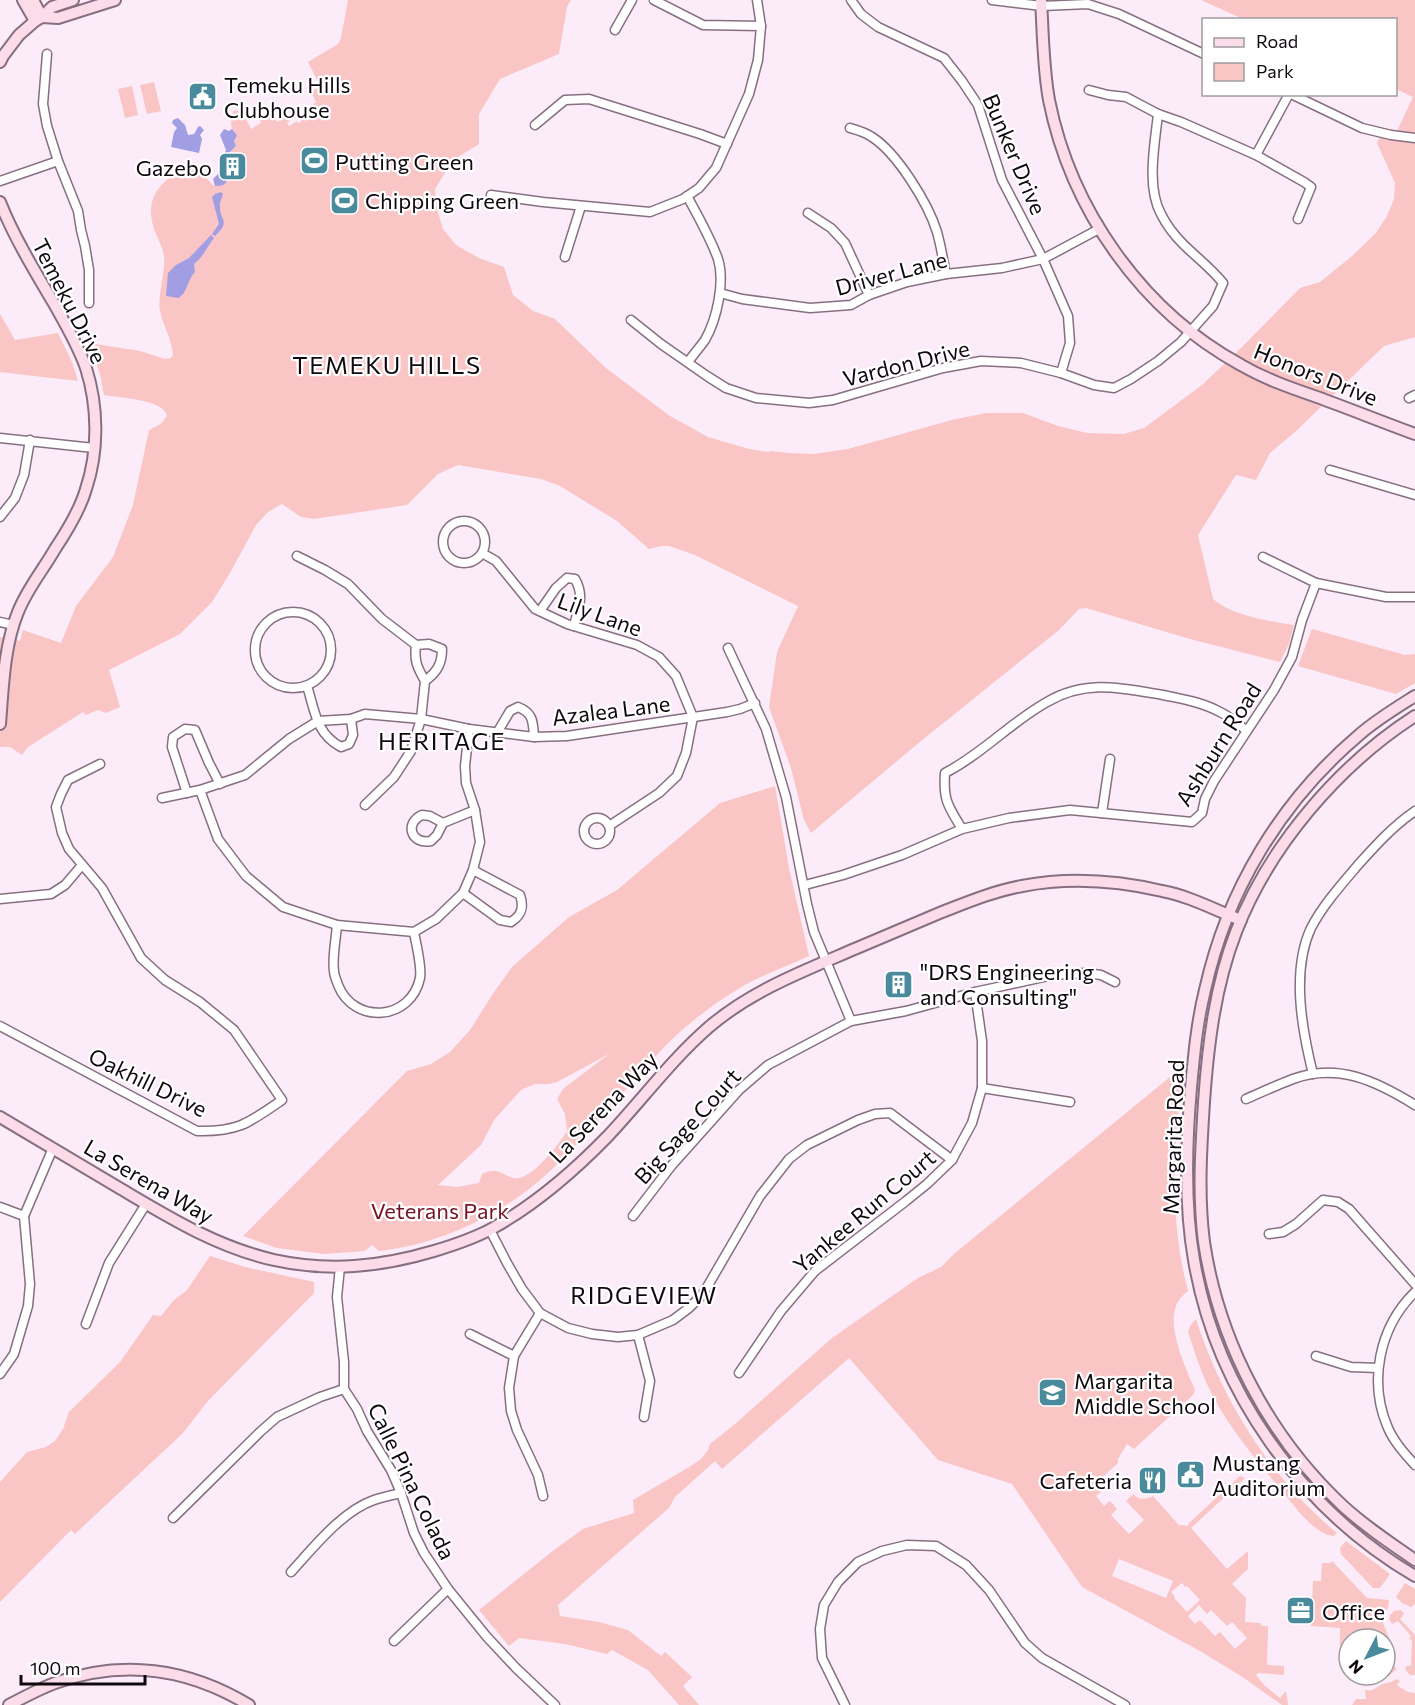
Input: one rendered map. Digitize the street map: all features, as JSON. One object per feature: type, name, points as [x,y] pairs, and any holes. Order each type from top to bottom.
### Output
[{"type":"main road","points":[[23,0],[39,19]]},
{"type":"main road","points":[[33,0],[39,19]]},
{"type":"main road","points":[[0,62],[19,35],[52,7],[73,0]]},
{"type":"main road","points":[[39,19],[58,18],[115,0]]},
{"type":"main road","name":"Honors Drive","points":[[1041,3],[1044,69],[1061,147],[1079,192],[1099,229],[1134,276],[1190,331],[1239,364],[1295,390],[1415,434]]},
{"type":"main road","name":"Temeku Drive","points":[[0,202],[14,232],[66,325],[86,369],[93,397],[95,424],[94,448],[86,490],[65,534],[18,609],[7,656],[0,724]]},
{"type":"main road","name":"Margarita Road","points":[[1415,696],[1359,734],[1298,796],[1276,824],[1236,895],[1213,958],[1204,991],[1195,1047],[1190,1103],[1187,1183],[1194,1262],[1204,1303],[1213,1334],[1230,1375],[1251,1414],[1275,1450],[1317,1499],[1372,1547],[1415,1576]]},
{"type":"main road","name":"Margarita Road","points":[[1415,716],[1374,745],[1325,791],[1281,850],[1241,920],[1214,1012],[1207,1059],[1200,1172],[1204,1240],[1217,1299],[1238,1358],[1271,1422],[1308,1469],[1343,1506],[1376,1533],[1415,1560]]},
{"type":"main road","name":"La Serena Way","points":[[0,1117],[183,1226],[222,1244],[274,1260],[340,1268],[372,1266],[404,1260],[452,1246],[490,1230],[519,1212],[550,1189],[596,1148],[685,1049],[712,1024],[772,985],[983,896],[1019,886],[1047,882],[1106,881],[1165,891],[1241,920]]},
{"type":"main road","points":[[9,1705],[53,1683],[89,1673],[117,1670],[149,1670],[181,1675],[219,1688],[249,1705]]},
{"type":"street","points":[[615,30],[632,0]]},
{"type":"street","points":[[654,0],[703,25],[761,26]]},
{"type":"street","points":[[491,195],[650,212],[669,205],[699,188],[716,168],[749,94],[758,60],[761,26],[757,0]]},
{"type":"street","name":"Bunker Drive","points":[[851,0],[861,14],[878,27],[944,58],[978,105],[1002,180],[1043,259],[1068,316],[1070,343],[1061,373]]},
{"type":"street","points":[[992,0],[1088,4],[1119,14],[1202,54]]},
{"type":"street","points":[[47,54],[43,104],[58,161],[78,211],[89,270],[89,303]]},
{"type":"street","points":[[1089,90],[1126,97],[1158,114],[1256,155],[1311,187],[1298,219]]},
{"type":"street","points":[[1256,155],[1289,96]]},
{"type":"street","points":[[1294,96],[1362,128],[1415,138]]},
{"type":"street","points":[[535,125],[565,100],[589,99],[727,144]]},
{"type":"street","name":"Vardon Drive","points":[[631,320],[661,344],[726,388],[756,398],[809,403],[833,400],[943,368],[981,361],[1021,363],[1061,373],[1094,385],[1114,388],[1158,361],[1181,342],[1213,306],[1223,282],[1182,243],[1160,214],[1152,166],[1158,114]]},
{"type":"street","points":[[850,128],[870,135],[884,146],[899,164],[922,199],[937,231],[946,274]]},
{"type":"street","points":[[0,181],[58,161]]},
{"type":"street","points":[[687,196],[706,230],[718,261],[720,293],[715,316],[705,339],[688,362]]},
{"type":"street","points":[[565,256],[581,206]]},
{"type":"street","points":[[808,213],[831,228],[845,243],[869,295]]},
{"type":"street","name":"Driver Lane","points":[[720,293],[742,299],[810,308],[851,305],[869,295],[907,282],[946,274],[1002,268],[1043,259],[1099,229]]},
{"type":"street","points":[[0,438],[94,448]]},
{"type":"street","points":[[0,517],[15,498],[24,475],[30,440]]},
{"type":"street","points":[[1330,470],[1415,495]]},
{"type":"street","points":[[465,520],[479,526],[486,539],[483,553],[472,562],[453,560],[443,544],[446,530],[451,525],[465,520]]},
{"type":"street","name":"Lily Lane","points":[[483,553],[496,561],[535,609],[574,626],[637,645],[659,657],[676,676],[693,717]]},
{"type":"street","points":[[297,556],[348,584],[382,619],[416,645],[429,644],[442,649],[442,658],[435,673],[425,681]]},
{"type":"street","points":[[1263,557],[1316,584],[1386,597],[1415,597]]},
{"type":"street","points":[[540,611],[556,588],[567,578],[575,579],[581,589],[574,626]]},
{"type":"street","name":"Ashburn Road","points":[[805,885],[902,855],[962,829],[1009,818],[1070,810],[1192,822],[1202,813],[1205,799],[1214,781],[1274,690],[1292,657],[1302,620],[1316,584]]},
{"type":"street","points":[[286,613],[311,616],[328,634],[331,653],[326,670],[317,680],[307,686],[294,688],[270,681],[256,660],[255,647],[258,635],[275,617],[286,613]]},
{"type":"street","points":[[0,622],[13,625]]},
{"type":"street","points":[[365,805],[394,777],[411,751],[421,719],[425,681],[417,667],[416,645]]},
{"type":"street","points":[[728,648],[766,729],[779,771],[814,932],[851,1021]]},
{"type":"street","points":[[307,686],[322,733],[330,742],[340,747],[349,744],[353,735],[351,719]]},
{"type":"street","points":[[962,829],[944,792],[945,773],[960,765],[1029,712],[1065,693],[1099,687],[1115,687],[1187,700],[1220,712],[1246,730]]},
{"type":"street","name":"Azalea Lane","points":[[318,721],[351,719],[365,714],[421,719],[497,733],[534,737],[567,736],[727,712],[755,703]]},
{"type":"street","points":[[497,733],[510,711],[518,706],[530,713],[533,719],[534,737]]},
{"type":"street","points":[[609,826],[659,793],[677,776],[686,753],[693,717]]},
{"type":"street","points":[[162,798],[200,790],[245,775],[289,739],[318,721]]},
{"type":"street","points":[[187,793],[172,747],[173,737],[185,729],[195,730],[220,784]]},
{"type":"street","points":[[200,790],[218,839],[246,876],[283,907],[337,925],[414,932],[436,920],[463,893],[473,870],[480,842],[475,810],[465,774],[469,729]]},
{"type":"street","points":[[1102,813],[1110,759]]},
{"type":"street","points":[[0,899],[51,894],[65,885],[82,865],[69,849],[62,833],[56,807],[68,780],[100,764]]},
{"type":"street","points":[[443,823],[475,810]]},
{"type":"street","points":[[1313,1074],[1305,1038],[1300,975],[1310,931],[1321,910],[1341,885],[1391,831],[1415,811]]},
{"type":"street","name":"Oakhill Drive","points":[[0,1026],[197,1131],[219,1132],[239,1128],[282,1101],[234,1030],[200,1002],[165,980],[141,958],[102,888],[82,865]]},
{"type":"street","points":[[463,893],[500,920],[511,922],[522,911],[523,904],[520,895],[473,870]]},
{"type":"street","points":[[337,925],[334,972],[340,990],[351,1004],[373,1013],[390,1012],[405,1004],[416,990],[420,975],[414,932]]},
{"type":"street","name":"Big Sage Court","points":[[633,1216],[672,1165],[739,1090],[768,1065],[851,1021],[906,1011],[975,992],[1053,975],[1072,973],[1101,975],[1115,982]]},
{"type":"street","name":"Yankee Run Court","points":[[739,1373],[781,1311],[815,1270],[927,1185],[952,1160],[972,1123],[982,1088],[982,1041],[975,992]]},
{"type":"street","points":[[1246,1099],[1294,1078],[1313,1074],[1344,1073],[1366,1079],[1415,1105]]},
{"type":"street","points":[[982,1088],[1070,1102]]},
{"type":"street","points":[[490,1230],[517,1280],[540,1312],[568,1328],[592,1334],[638,1335],[673,1320],[704,1294],[775,1174],[807,1145],[867,1117],[890,1113],[952,1160]]},
{"type":"street","points":[[0,1374],[14,1354],[27,1306],[30,1284],[24,1216],[53,1148]]},
{"type":"street","points":[[1269,1234],[1283,1232],[1296,1224],[1323,1200],[1338,1202],[1348,1209],[1415,1284]]},
{"type":"street","points":[[86,1323],[109,1263],[146,1204]]},
{"type":"street","points":[[0,1208],[24,1216]]},
{"type":"street","name":"Calle Pina Colada","points":[[340,1268],[337,1297],[344,1362],[344,1389],[391,1470],[419,1543],[448,1589],[487,1637],[555,1705]]},
{"type":"street","points":[[1415,1293],[1393,1320],[1383,1342],[1378,1368],[1381,1408],[1389,1430],[1415,1465]]},
{"type":"street","points":[[540,1312],[514,1356],[509,1389],[516,1430],[538,1475],[543,1496]]},
{"type":"street","points":[[470,1335],[514,1356]]},
{"type":"street","points":[[638,1335],[650,1381],[644,1417]]},
{"type":"street","points":[[1316,1356],[1351,1366],[1378,1368]]},
{"type":"street","points":[[173,1518],[277,1418],[320,1397],[344,1389]]},
{"type":"street","points":[[291,1572],[332,1527],[351,1513],[372,1500],[401,1493]]},
{"type":"street","points":[[844,1705],[822,1658],[820,1629],[824,1605],[838,1582],[858,1562],[882,1551],[908,1545],[936,1546],[966,1565],[989,1590],[1025,1643],[1042,1658],[1125,1705]]},
{"type":"street","points":[[394,1641],[448,1589]]},
{"type":"green space","points":[[348,0],[571,0],[567,7],[559,54],[500,79],[479,114],[479,144],[453,160],[435,189],[437,209],[443,229],[456,245],[479,258],[504,267],[513,295],[533,311],[555,319],[606,368],[670,416],[708,437],[749,449],[813,454],[848,449],[952,420],[986,413],[1023,413],[1058,426],[1087,433],[1124,434],[1144,428],[1202,385],[1300,288],[1320,282],[1376,233],[1394,199],[1395,183],[1377,143],[1384,128],[1397,131],[1413,97],[1397,89],[1397,18],[1241,18],[1201,0],[1415,0],[1415,337],[1384,346],[1270,453],[1256,480],[1236,475],[1198,535],[1213,599],[1241,614],[1294,625],[1289,644],[1280,662],[1190,639],[1086,608],[1079,609],[1059,630],[811,833],[804,820],[791,768],[769,707],[777,652],[798,606],[695,555],[669,546],[649,549],[617,521],[560,486],[541,479],[458,465],[438,474],[407,505],[314,519],[301,517],[282,504],[268,512],[256,525],[212,602],[180,634],[109,670],[120,707],[106,713],[98,710],[86,715],[83,712],[28,747],[22,755],[10,747],[0,747],[0,637],[20,641],[23,630],[61,643],[76,606],[113,557],[133,505],[149,430],[162,423],[167,415],[164,410],[149,402],[104,395],[100,374],[89,343],[140,351],[165,359],[173,355],[160,311],[164,255],[152,221],[151,206],[156,193],[165,181],[181,172],[198,172],[215,186],[225,176],[226,160],[236,146],[234,141],[236,133],[231,123],[233,111],[241,110],[251,129],[261,123],[259,118],[271,111],[277,122],[287,116],[290,121],[287,123],[289,126],[297,121],[301,122],[310,115],[308,112],[315,109],[313,104],[316,102],[311,92],[320,86],[308,62],[338,44]]},
{"type":"green space","points":[[154,82],[161,111],[147,114],[140,85]]},
{"type":"green space","points":[[132,86],[138,115],[125,118],[118,89]]},
{"type":"green space","points":[[0,314],[15,340],[58,333],[78,381],[0,372]]},
{"type":"green space","points":[[1312,629],[1405,655],[1415,654],[1415,683],[1396,694],[1298,666]]},
{"type":"green space","name":"Veterans Park","points":[[775,786],[789,868],[809,956],[743,986],[700,1015],[664,1047],[575,1146],[539,1181],[504,1207],[464,1228],[401,1248],[379,1251],[372,1245],[365,1251],[324,1254],[277,1248],[243,1236],[407,1071],[431,1064],[450,1052],[470,1030],[512,967],[569,917],[617,890],[720,803]],"holes":[[[609,1054],[563,1089],[557,1099],[565,1114],[567,1131],[551,1153],[535,1169],[520,1178],[491,1171],[482,1174],[479,1183],[457,1187],[438,1185],[481,1145],[494,1120],[521,1090],[535,1084],[557,1082]]]},
{"type":"green space","name":"Margarita Middle School","points":[[1181,1068],[1175,1150],[1175,1199],[1179,1245],[1188,1291],[1177,1304],[1174,1325],[1179,1348],[1195,1390],[1193,1395],[1134,1449],[1127,1444],[1118,1463],[1096,1483],[1102,1491],[1096,1496],[1104,1506],[1110,1501],[1117,1509],[1111,1515],[1129,1534],[1144,1520],[1126,1501],[1133,1494],[1143,1499],[1153,1496],[1179,1525],[1188,1526],[1240,1476],[1245,1478],[1191,1528],[1227,1569],[1248,1551],[1248,1569],[1232,1584],[1246,1598],[1245,1622],[1268,1626],[1267,1665],[1284,1666],[1284,1675],[1258,1673],[1256,1675],[1280,1698],[1286,1691],[1288,1705],[1282,1705],[1200,1651],[1082,1587],[1012,1484],[938,1460],[849,1358],[722,1469],[715,1461],[675,1497],[669,1508],[558,1605],[560,1616],[599,1622],[628,1630],[661,1656],[665,1652],[692,1677],[683,1686],[699,1705],[679,1705],[648,1670],[612,1650],[607,1654],[565,1644],[519,1638],[509,1646],[479,1610],[583,1529],[634,1513],[633,1500],[702,1458],[710,1444],[832,1338],[918,1278],[941,1267],[955,1253]],"holes":[[[1119,1559],[1173,1581],[1166,1598],[1112,1576]],[[1182,1583],[1200,1600],[1187,1612],[1171,1592]],[[1199,1605],[1207,1614],[1211,1610],[1227,1626],[1232,1622],[1247,1638],[1235,1649],[1220,1632],[1215,1636],[1200,1620],[1195,1624],[1188,1616]]]},
{"type":"green space","points":[[210,1256],[245,1267],[314,1282],[314,1293],[207,1402],[183,1433],[75,1534],[71,1530],[0,1602],[0,1482],[27,1452],[46,1447],[55,1441],[63,1429],[69,1412],[120,1362],[153,1315],[161,1316],[174,1300],[187,1290]]},
{"type":"green space","points":[[1196,1319],[1220,1379],[1252,1436],[1270,1463],[1291,1488],[1337,1533],[1334,1536],[1320,1531],[1302,1516],[1225,1418],[1204,1378],[1188,1332]]},
{"type":"green space","points":[[1346,1541],[1390,1574],[1380,1588],[1373,1588],[1341,1554],[1340,1548]]},
{"type":"green space","points":[[1332,1561],[1367,1598],[1389,1600],[1388,1608],[1382,1616],[1384,1627],[1311,1626],[1313,1581],[1321,1581],[1322,1563]]},
{"type":"green space","points":[[1405,1583],[1415,1589],[1415,1604],[1411,1607],[1396,1597]]},
{"type":"green space","points":[[1401,1610],[1404,1614],[1400,1619],[1415,1635],[1415,1675],[1410,1675],[1405,1669],[1406,1666],[1411,1666],[1412,1640],[1409,1639],[1411,1636],[1398,1621],[1392,1624],[1389,1619],[1394,1611]]},
{"type":"green space","points":[[1397,1685],[1408,1692],[1415,1693],[1415,1705],[1352,1705],[1356,1699],[1366,1699],[1365,1690],[1373,1690],[1377,1687],[1397,1687]]},
{"type":"shaded area","points":[[178,118],[185,125],[188,135],[194,134],[200,126],[204,130],[200,135],[202,139],[199,153],[171,147],[177,128],[172,123]]},
{"type":"shaded area","points":[[224,129],[229,131],[232,129],[237,135],[234,141],[236,146],[224,162],[225,184],[215,186],[213,179],[221,171],[226,150],[220,135]]},
{"type":"shaded area","points":[[221,192],[223,194],[220,210],[224,224],[215,236],[212,234],[219,224],[212,197]]},
{"type":"shaded area","points":[[211,235],[214,238],[194,264],[195,272],[184,293],[178,298],[166,296],[168,273],[176,265],[189,258]]},
{"type":"place","name":"Temeku Hills Clubhouse","points":[[203,97]]},
{"type":"place","name":"Putting Green","points":[[314,161]]},
{"type":"place","name":"Gazebo","points":[[233,167]]},
{"type":"place","name":"Chipping Green","points":[[344,200]]},
{"type":"place","name":"\"DRS Engineering and Consulting\"","points":[[899,984]]},
{"type":"place","name":"Margarita Middle School","points":[[1053,1393]]},
{"type":"place","name":"Mustang Auditorium","points":[[1191,1475]]},
{"type":"place","name":"Cafeteria","points":[[1153,1480]]},
{"type":"place","name":"Office","points":[[1301,1611]]},
{"type":"district","name":"TEMEKU HILLS","points":[[387,364]]},
{"type":"district","name":"HERITAGE","points":[[442,740]]},
{"type":"district","name":"RIDGEVIEW","points":[[644,1294]]}]
